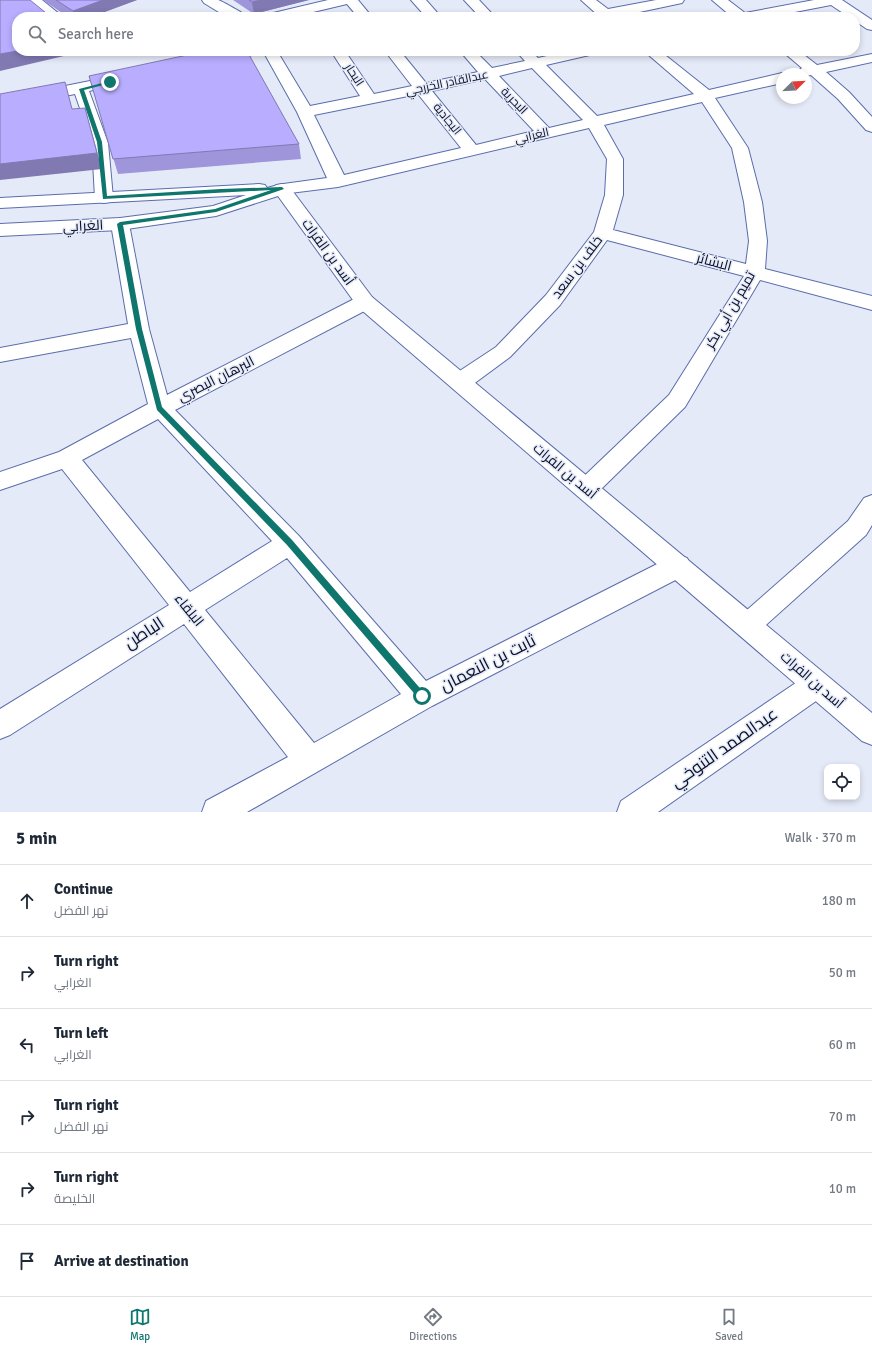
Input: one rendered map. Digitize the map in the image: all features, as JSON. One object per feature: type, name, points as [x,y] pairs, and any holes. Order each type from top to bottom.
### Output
[{"type":"street","points":[[33,0],[49,12]]},
{"type":"street","points":[[209,0],[226,12]]},
{"type":"street","points":[[316,12],[346,0]]},
{"type":"street","points":[[351,0],[361,12]]},
{"type":"street","points":[[418,0],[429,12]]},
{"type":"street","points":[[471,0],[483,12]]},
{"type":"street","points":[[588,0],[602,12]]},
{"type":"street","points":[[624,12],[677,0]]},
{"type":"street","points":[[719,0],[735,12]]},
{"type":"street","points":[[773,12],[834,0],[852,12]]},
{"type":"street","points":[[860,18],[872,26]]},
{"type":"street","points":[[207,61],[230,56]]},
{"type":"street","points":[[273,56],[305,112],[338,182]]},
{"type":"street","name":"البحار","points":[[341,56],[370,99]]},
{"type":"street","name":"البجادية","points":[[396,56],[471,150]]},
{"type":"street","name":"البحرية","points":[[472,56],[545,133]]},
{"type":"street","name":"عبدالقادر الخزرجي","points":[[305,112],[489,74],[529,57],[539,56]]},
{"type":"street","name":"تميم بن أبي بكر","points":[[586,489],[677,401],[755,273],[758,241],[753,202],[740,148],[706,96],[657,56]]},
{"type":"street","points":[[796,56],[816,70],[858,109],[872,127]]},
{"type":"street","name":"خلف بن سعد","points":[[460,382],[502,352],[552,300],[603,233],[614,195],[614,158],[594,122],[529,57]]},
{"type":"street","points":[[812,71],[872,58]]},
{"type":"street","points":[[0,104],[81,89],[132,77]]},
{"type":"street","name":"الغرابي","points":[[0,203],[221,190],[282,189],[338,182],[776,79]]},
{"type":"street","points":[[81,89],[100,142],[104,198]]},
{"type":"street","name":"الغرابي","points":[[0,230],[120,224],[216,211],[282,189]]},
{"type":"street","name":"أسد بن الفرات","points":[[282,189],[365,302],[748,624],[816,685],[872,731]]},
{"type":"street","points":[[120,224],[139,329],[160,408],[290,542],[422,696]]},
{"type":"street","name":"البشائر","points":[[603,233],[872,303]]},
{"type":"street","name":"البرهان البصري","points":[[0,481],[67,458],[365,302]]},
{"type":"street","points":[[0,355],[139,329]]},
{"type":"street","name":"البلقاء","points":[[67,458],[310,761]]},
{"type":"street","points":[[748,624],[857,528],[872,505]]},
{"type":"street","name":"الباطن","points":[[0,726],[290,542]]},
{"type":"street","name":"ثابت بن النعمان","points":[[217,812],[310,761],[422,696],[678,566]]},
{"type":"street","name":"عبدالصمد التنوخي","points":[[632,812],[816,685]]},
{"type":"building","points":[[0,0],[30,0],[45,12],[12,12],[12,52],[0,54]]},
{"type":"building","points":[[56,0],[103,0],[73,11]]},
{"type":"building","points":[[249,0],[262,0],[252,2]]},
{"type":"building","points":[[183,56],[250,56],[299,144],[113,159],[89,76]]},
{"type":"building","points":[[65,82],[72,109],[85,108],[97,153],[0,164],[0,94]]},
{"type":"route","points":[[110,82],[81,89],[100,142],[104,198],[221,190],[282,189],[216,211],[120,224],[139,329],[160,408],[290,542],[422,696]]}]
